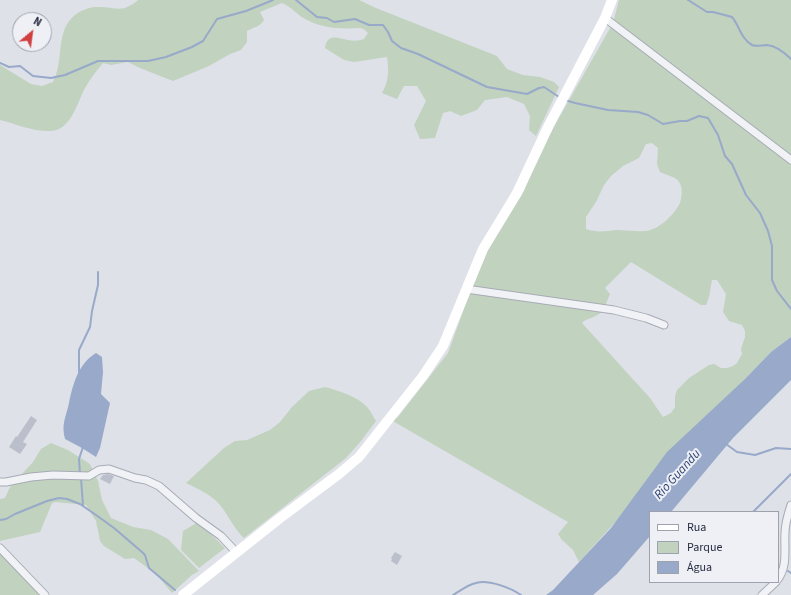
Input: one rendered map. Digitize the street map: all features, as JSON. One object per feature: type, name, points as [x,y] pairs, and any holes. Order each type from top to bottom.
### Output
[{"type":"main road","points":[[183,595],[359,457],[423,376],[443,346],[483,249],[516,193],[549,124],[605,18],[612,0]]},
{"type":"street","points":[[605,18],[791,160]]},
{"type":"street","points":[[466,290],[614,310],[646,318],[664,325]]},
{"type":"street","points":[[0,482],[53,475],[89,476],[99,470],[109,469],[135,478],[146,480],[159,486],[196,518],[221,536],[236,552]]},
{"type":"street","points":[[779,578],[781,576],[784,564],[786,520],[791,505]]},
{"type":"street","points":[[0,548],[45,595]]},
{"type":"street","points":[[762,595],[775,583]]},
{"type":"green space","points":[[138,0],[359,0],[497,56],[507,69],[523,75],[540,77],[554,82],[559,87],[536,136],[529,130],[530,116],[524,104],[507,97],[485,100],[477,110],[461,116],[450,111],[443,113],[435,138],[420,139],[414,125],[426,101],[417,86],[404,86],[397,99],[382,93],[388,75],[387,57],[354,62],[344,60],[325,48],[326,43],[331,38],[354,41],[364,39],[368,33],[365,30],[361,28],[325,27],[305,19],[289,6],[282,3],[260,12],[264,20],[259,26],[247,31],[247,42],[241,50],[230,54],[209,66],[173,81],[128,62],[111,65],[103,63],[93,75],[68,121],[64,126],[58,129],[51,131],[38,130],[0,120],[0,65],[31,84],[42,86],[53,82],[58,68],[63,34],[68,23],[75,15],[89,8],[95,7],[122,9]]},
{"type":"green space","points":[[619,0],[791,0],[791,337],[771,352],[745,379],[579,562],[573,550],[558,534],[568,522],[391,420],[398,417],[448,353],[487,250],[524,191],[539,153],[613,23]],"holes":[[[652,143],[658,148],[657,164],[660,172],[675,178],[679,182],[682,189],[680,203],[674,212],[661,225],[650,230],[598,231],[586,229],[586,217],[596,202],[604,185],[611,176],[623,166],[639,158],[646,144]],[[631,262],[701,305],[706,305],[712,280],[717,280],[726,294],[723,312],[729,321],[742,325],[745,331],[745,337],[741,349],[742,354],[737,363],[727,368],[721,368],[714,364],[709,365],[689,378],[677,390],[675,396],[675,407],[671,413],[663,417],[650,398],[582,323],[601,312],[610,294],[605,288]]]},
{"type":"green space","points":[[325,387],[348,394],[363,403],[376,421],[346,458],[244,538],[237,531],[217,501],[204,492],[186,483],[224,448],[235,441],[247,440],[270,430],[280,422],[292,407],[309,391]]},
{"type":"green space","points":[[51,443],[68,450],[90,464],[98,481],[102,500],[111,518],[133,527],[151,530],[168,539],[199,571],[192,575],[172,593],[156,574],[134,558],[125,559],[104,546],[100,541],[96,521],[86,505],[52,503],[40,532],[0,541],[0,499],[5,498],[10,487],[33,462],[41,449]]},
{"type":"green space","points":[[198,522],[225,548],[199,568],[181,550],[183,531]]},
{"type":"green space","points":[[0,545],[47,595],[0,595]]},
{"type":"water","name":"Rio Guandu","points":[[791,337],[791,380],[733,438],[672,511],[649,511],[649,537],[617,574],[593,595],[546,595],[553,590],[611,528],[667,452],[745,379],[771,352]]},
{"type":"water","points":[[96,353],[102,357],[103,372],[101,394],[110,403],[100,448],[96,457],[65,439],[64,421],[77,375],[85,363]]},
{"type":"building","points":[[31,416],[37,420],[23,442],[27,444],[20,454],[9,447]]},
{"type":"building","points":[[108,474],[114,476],[110,484],[100,479],[103,475]]},
{"type":"building","points":[[395,552],[402,556],[397,565],[391,561],[391,558]]},
{"type":"waterway","points":[[0,63],[9,67],[20,66],[33,76],[51,78],[65,75],[98,61],[148,61],[166,57],[203,41],[217,19],[246,11],[273,0]]},
{"type":"waterway","points":[[296,0],[317,17],[327,18],[334,22],[355,19],[369,25],[383,25],[392,41],[401,48],[418,54],[487,87],[527,94],[544,87],[559,97]]},
{"type":"waterway","points":[[688,0],[707,12],[732,17],[745,39],[752,45],[767,45],[777,48],[791,59]]},
{"type":"waterway","points":[[565,100],[608,110],[638,112],[648,115],[663,124],[687,121],[699,116],[708,118],[718,135],[725,156],[732,164],[746,195],[760,213],[768,231],[772,246],[772,280],[777,291],[791,309]]},
{"type":"waterway","points":[[79,372],[79,350],[90,327],[98,285],[98,272]]},
{"type":"waterway","points":[[726,444],[737,452],[755,455],[776,448],[791,449]]},
{"type":"waterway","points":[[80,474],[79,459],[83,447]]},
{"type":"waterway","points":[[754,511],[791,474]]},
{"type":"waterway","points":[[81,478],[83,506]]},
{"type":"waterway","points":[[0,520],[6,519],[47,501],[59,498],[67,499],[80,504],[114,528],[142,552],[145,555],[149,568],[175,590]]},
{"type":"waterway","points":[[453,595],[470,585],[481,582],[493,583],[521,595]]}]
